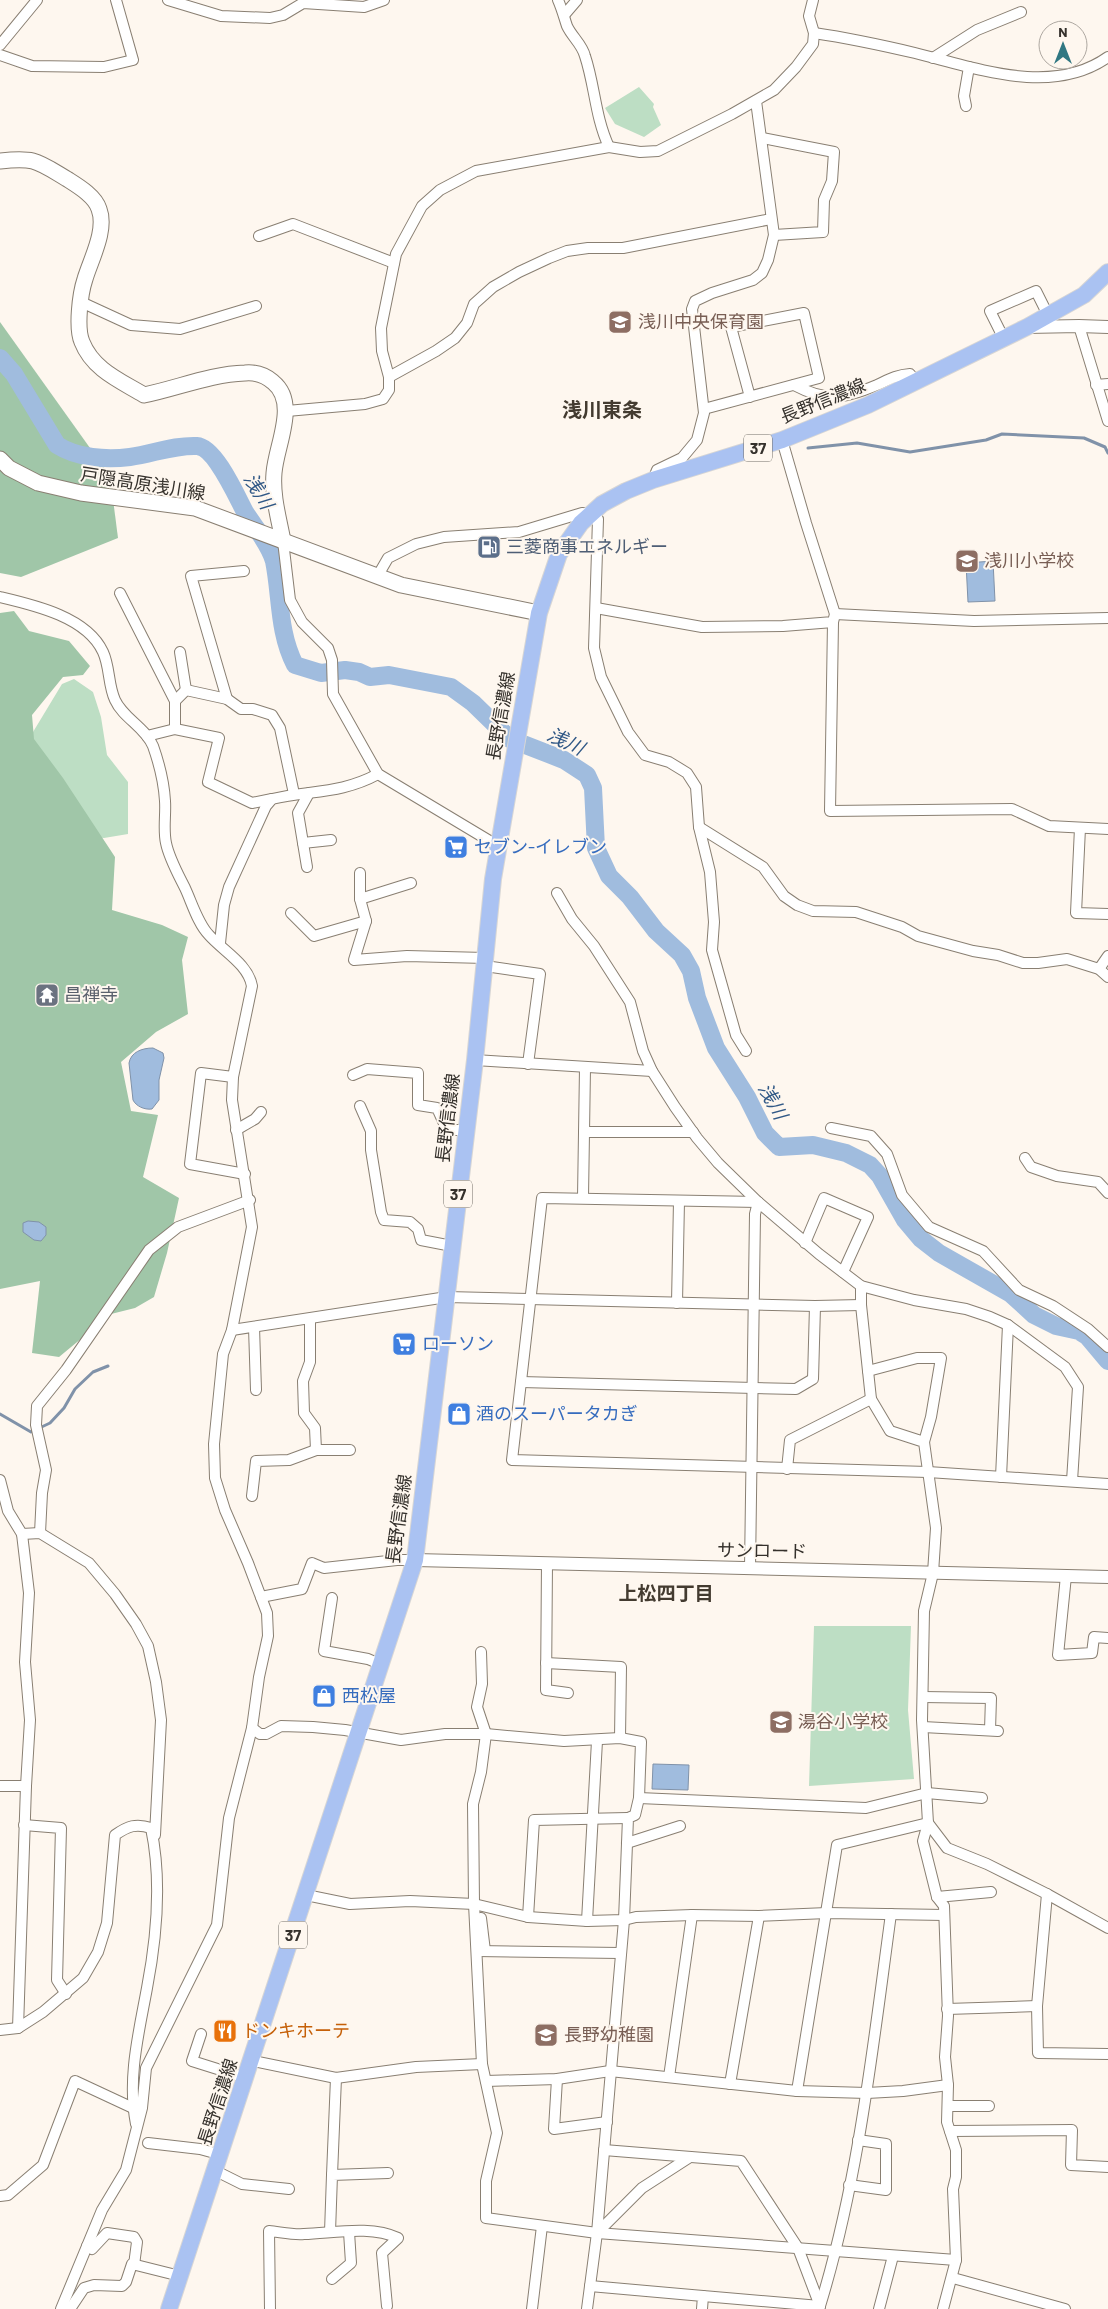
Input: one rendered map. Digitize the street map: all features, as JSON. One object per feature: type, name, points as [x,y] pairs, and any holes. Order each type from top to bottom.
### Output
[{"type":"main road","points":[[0,161],[22,158],[38,161],[72,182],[94,199],[100,210],[100,234],[84,282],[79,315],[82,341],[89,356],[102,370],[122,384],[144,395],[218,376],[247,372],[266,376],[280,388],[287,411],[274,474],[278,539]]},
{"type":"main road","name":"長野信濃線","points":[[169,2309],[253,2061],[415,1560],[475,1060],[498,846],[539,613],[559,554],[569,537],[602,504],[626,491],[653,480],[782,440],[868,405],[1027,328],[1084,295],[1108,272]]},
{"type":"main road","name":"戸隠高原浅川線","points":[[0,459],[9,468],[38,483],[81,493],[195,508],[377,577],[401,584],[539,613]]},
{"type":"street","points":[[0,45],[37,0]]},
{"type":"street","points":[[0,55],[32,66],[104,67],[133,60],[116,0]]},
{"type":"street","points":[[172,0],[221,16],[270,18],[283,15],[303,3],[364,7],[384,0]]},
{"type":"street","points":[[558,0],[565,14],[567,26],[581,44],[586,57],[592,90],[604,136],[609,147]]},
{"type":"street","points":[[565,14],[577,0]]},
{"type":"street","points":[[287,411],[365,404],[383,399],[389,390],[389,377],[382,351],[381,328],[396,254],[422,206],[440,190],[476,171],[609,147],[640,152],[658,151],[774,90],[796,67],[813,44],[814,33],[809,16],[813,0]]},
{"type":"street","points":[[933,58],[977,30],[1021,12]]},
{"type":"street","points":[[814,33],[875,44],[969,67],[1035,78],[1066,76],[1086,71],[1108,57]]},
{"type":"street","points":[[966,106],[964,96],[969,67]]},
{"type":"street","points":[[653,480],[657,470],[682,458],[697,440],[704,409],[692,309],[695,301],[712,292],[753,280],[762,273],[768,260],[774,235],[756,100]]},
{"type":"street","points":[[762,138],[834,152],[832,181],[824,200],[823,232],[774,235]]},
{"type":"street","points":[[389,377],[436,351],[455,338],[467,323],[474,304],[493,287],[549,258],[567,251],[588,248],[623,248],[771,219]]},
{"type":"street","points":[[259,236],[293,224],[394,263]]},
{"type":"street","points":[[1004,339],[990,311],[1036,290],[1048,315]]},
{"type":"street","points":[[81,302],[131,325],[180,329],[256,306]]},
{"type":"street","points":[[704,409],[750,397],[819,378],[804,313],[731,328],[750,397]]},
{"type":"street","points":[[1079,326],[1108,422]]},
{"type":"street","points":[[1027,328],[1108,327]]},
{"type":"street","points":[[794,385],[812,394],[831,398],[869,388],[897,375],[910,374],[916,382]]},
{"type":"street","points":[[1096,385],[1108,384]]},
{"type":"street","points":[[782,440],[834,618],[830,811],[1012,809],[1049,826],[1108,829]]},
{"type":"street","points":[[377,577],[388,558],[416,544],[444,537],[519,532],[582,512],[592,514],[598,519],[594,648],[601,677],[615,709],[628,732],[645,755],[669,762],[687,773],[696,786],[699,827],[710,872],[714,922],[712,950],[736,1035],[746,1051]]},
{"type":"street","points":[[278,539],[290,600],[302,622],[328,648],[332,660],[333,694],[378,774],[498,846]]},
{"type":"street","points":[[227,699],[191,576],[244,572]]},
{"type":"street","points":[[120,593],[175,701],[175,729]]},
{"type":"street","points":[[0,597],[42,606],[71,620],[94,638],[105,658],[115,701],[147,736],[152,745],[161,774],[165,800],[166,844],[200,921],[208,934],[220,943],[250,977],[252,986],[233,1077],[232,1100],[250,1200],[252,1227],[232,1330],[223,1354],[214,1444],[215,1478],[225,1510],[267,1612],[268,1636],[259,1677],[252,1728],[229,1818],[217,1925],[146,2068],[142,2108],[136,2125],[126,2170],[102,2210],[61,2309]]},
{"type":"street","points":[[596,608],[702,627],[783,626],[834,618],[974,622],[1108,618]]},
{"type":"street","points":[[180,652],[186,690]]},
{"type":"street","points":[[186,690],[227,699],[241,708],[272,715],[280,728],[294,794]]},
{"type":"street","points":[[175,701],[186,690]]},
{"type":"street","points":[[147,736],[175,729],[219,738],[208,782],[252,803],[294,794],[341,789],[360,784],[378,774]]},
{"type":"street","points":[[307,867],[298,813],[309,793]]},
{"type":"street","points":[[220,943],[224,905],[229,888],[266,806],[272,799]]},
{"type":"street","points":[[699,827],[763,867],[784,896],[797,905],[813,911],[856,912],[902,927],[918,936],[973,951],[998,955],[1023,963],[1038,964],[1067,959],[1099,969],[1108,977]]},
{"type":"street","points":[[1080,828],[1076,913],[1108,914]]},
{"type":"street","points":[[303,843],[331,840]]},
{"type":"street","points":[[360,873],[360,899],[366,921],[354,960],[407,956],[485,962],[540,974],[528,1064]]},
{"type":"street","points":[[360,899],[411,883]]},
{"type":"street","points":[[557,894],[572,919],[594,946],[630,1002],[643,1051],[652,1071],[693,1132],[718,1163],[758,1202],[805,1243],[861,1286],[914,1300],[966,1309],[1008,1325],[1065,1367],[1078,1387],[1072,1482]]},
{"type":"street","points":[[291,913],[314,936],[366,921]]},
{"type":"street","points":[[1099,969],[1108,956]]},
{"type":"street","points":[[475,1060],[652,1071]]},
{"type":"street","points":[[583,1197],[585,1068]]},
{"type":"street","points":[[353,1074],[367,1069],[418,1073],[418,1105],[437,1108],[447,1130],[466,1130]]},
{"type":"street","points":[[233,1077],[201,1073],[190,1164],[245,1174]]},
{"type":"street","points":[[360,1106],[371,1132],[371,1150],[384,1220],[410,1222],[418,1228],[421,1240],[452,1246]]},
{"type":"street","points":[[236,1130],[255,1119],[261,1112]]},
{"type":"street","points":[[831,1128],[871,1136],[887,1154],[902,1195],[929,1227],[983,1250],[1019,1290],[1053,1306],[1088,1329],[1108,1347]]},
{"type":"street","points":[[584,1132],[693,1132]]},
{"type":"street","points":[[1025,1158],[1031,1167],[1057,1176],[1098,1182],[1108,1193]]},
{"type":"street","points":[[758,1202],[583,1197],[542,1198],[532,1300],[512,1460],[928,1472],[1108,1484]]},
{"type":"street","points":[[805,1243],[824,1198],[868,1217],[843,1272]]},
{"type":"street","points":[[40,1533],[42,1493],[46,1470],[36,1425],[37,1406],[66,1370],[149,1250],[178,1227],[250,1200]]},
{"type":"street","points":[[677,1303],[679,1201]]},
{"type":"street","points":[[750,1568],[755,1214],[758,1202]]},
{"type":"street","points":[[861,1286],[861,1305],[871,1399],[890,1431],[924,1442]]},
{"type":"street","points":[[232,1330],[447,1296],[532,1300],[754,1305],[861,1305]]},
{"type":"street","points":[[521,1382],[796,1389],[813,1379],[815,1306]]},
{"type":"street","points":[[310,1319],[310,1362],[303,1381],[304,1413],[315,1428],[316,1450]]},
{"type":"street","points":[[1001,1477],[1008,1325]]},
{"type":"street","points":[[254,1327],[256,1390]]},
{"type":"street","points":[[868,1371],[917,1358],[941,1358],[931,1417],[924,1442],[936,1528],[933,1573],[924,1611],[923,1727],[928,1823],[923,1841],[937,1898],[944,1906],[947,2009],[945,2057],[948,2085],[947,2122],[956,2150],[956,2177],[953,2189],[956,2260],[953,2278],[943,2309]]},
{"type":"street","points":[[787,1469],[790,1440],[871,1399]]},
{"type":"street","points":[[252,1496],[256,1461],[289,1460],[316,1450],[350,1450]]},
{"type":"street","points":[[0,1480],[8,1511],[22,1534],[29,1593],[25,1662],[30,1720],[24,1825],[18,2028]]},
{"type":"street","points":[[22,1534],[40,1533],[89,1563],[115,1594],[136,1624],[148,1646],[156,1682],[161,1720],[154,1843]]},
{"type":"street","points":[[261,1597],[302,1589],[312,1563],[324,1568],[415,1560]]},
{"type":"street","name":"サンロード","points":[[415,1560],[1108,1576]]},
{"type":"street","points":[[547,1563],[546,1690],[568,1693]]},
{"type":"street","points":[[1066,1576],[1058,1655],[1092,1653],[1094,1637],[1108,1638]]},
{"type":"street","points":[[332,1598],[324,1652],[368,1659],[382,1665]]},
{"type":"street","points":[[481,1652],[482,1684],[477,1707],[486,1734],[481,1772],[473,1804],[481,1951],[482,2064],[497,2133],[486,2181],[486,2218],[597,2233],[956,2260]]},
{"type":"street","points":[[546,1663],[621,1667],[620,1738]]},
{"type":"street","points":[[923,1697],[991,1698],[994,1731],[923,1727]]},
{"type":"street","points":[[252,1728],[260,1734],[266,1734],[281,1726],[360,1732],[401,1740],[445,1734],[486,1734],[564,1741],[620,1738],[641,1742],[639,1798],[635,1815],[628,1818],[593,1820],[534,1820],[528,1917]]},
{"type":"street","points":[[587,1922],[597,1740]]},
{"type":"street","points":[[0,1786],[26,1786]]},
{"type":"street","points":[[639,1798],[866,1808],[927,1793],[982,1798]]},
{"type":"street","points":[[587,2309],[597,2233],[624,1920],[628,1818]]},
{"type":"street","points":[[928,1823],[947,1848],[987,1864],[1047,1894],[1108,1928]]},
{"type":"street","points":[[797,2091],[837,1845],[928,1823]]},
{"type":"street","points":[[24,1825],[61,1828],[57,1980],[66,1994]]},
{"type":"street","points":[[0,2030],[18,2028],[43,2012],[83,1978],[98,1952],[107,1923],[115,1835],[128,1825],[140,1825],[151,1828],[158,1897],[148,1988],[138,2026],[133,2108],[136,2125]]},
{"type":"street","points":[[627,1843],[680,1826]]},
{"type":"street","points":[[937,1898],[991,1892]]},
{"type":"street","points":[[1047,1894],[1037,2006],[1038,2053],[1108,2054]]},
{"type":"street","points":[[306,1895],[350,1904],[410,1901],[477,1904],[528,1917],[587,1922],[624,1920],[636,1917],[692,1915],[759,1916],[827,1913],[944,1915]]},
{"type":"street","points":[[820,2307],[837,2250],[867,2093],[891,1914]]},
{"type":"street","points":[[669,2077],[692,1915]]},
{"type":"street","points":[[730,2084],[759,1916]]},
{"type":"street","points":[[481,1951],[620,1953]]},
{"type":"street","points":[[947,2009],[1037,2006]]},
{"type":"street","points":[[201,2034],[192,2061],[246,2078]]},
{"type":"street","points":[[253,2061],[336,2078],[416,2067],[482,2064]]},
{"type":"street","points":[[486,2081],[557,2079],[610,2071],[797,2091],[903,2092],[948,2085]]},
{"type":"street","points":[[330,2232],[336,2078]]},
{"type":"street","points":[[557,2079],[554,2128],[607,2122]]},
{"type":"street","points":[[0,2196],[8,2195],[43,2165],[75,2081],[133,2108]]},
{"type":"street","points":[[948,2106],[989,2106]]},
{"type":"street","points":[[950,2131],[1072,2130],[1071,2165],[1108,2168]]},
{"type":"street","points":[[849,2185],[886,2190],[886,2144],[858,2140]]},
{"type":"street","points":[[148,2143],[200,2149],[222,2154]]},
{"type":"street","points":[[604,2150],[741,2161],[798,2248],[820,2307]]},
{"type":"street","points":[[597,2233],[642,2188],[690,2157]]},
{"type":"street","points":[[216,2171],[242,2184],[289,2189]]},
{"type":"street","points":[[332,2174],[388,2173]]},
{"type":"street","points":[[532,2309],[542,2226]]},
{"type":"street","points":[[270,2309],[269,2231],[302,2235],[330,2232],[388,2233],[398,2238],[382,2253],[387,2306]]},
{"type":"street","points":[[332,2279],[351,2263],[349,2232]]},
{"type":"street","points":[[70,2309],[84,2288],[94,2285],[122,2286],[126,2282],[132,2264],[134,2265],[137,2242],[134,2237],[107,2233],[92,2248],[87,2246]]},
{"type":"street","points":[[879,2309],[893,2256]]},
{"type":"street","points":[[134,2265],[180,2276]]},
{"type":"street","points":[[953,2278],[1065,2309]]},
{"type":"street","points":[[590,2286],[820,2307]]},
{"type":"street","points":[[702,2309],[703,2296]]},
{"type":"green space","points":[[639,87],[654,104],[653,107],[661,125],[644,137],[615,124],[605,108]]},
{"type":"green space","points":[[0,322],[110,476],[118,538],[21,577],[0,573]]},
{"type":"green space","name":"昌禅寺","points":[[14,611],[29,631],[69,641],[90,666],[83,675],[63,677],[32,715],[34,739],[63,778],[115,857],[112,910],[162,925],[188,937],[182,960],[188,1014],[156,1032],[121,1062],[131,1111],[158,1115],[143,1177],[179,1198],[167,1253],[154,1297],[135,1308],[111,1314],[59,1357],[32,1353],[40,1281],[0,1289],[0,613]]},
{"type":"green space","points":[[74,679],[93,692],[101,717],[107,755],[128,782],[128,834],[104,838],[90,837],[0,754],[30,737],[62,684]]},
{"type":"green space","points":[[814,1626],[911,1626],[908,1710],[914,1779],[809,1786]]},
{"type":"water","points":[[993,561],[995,601],[968,602],[966,563]]},
{"type":"water","points":[[153,1048],[163,1053],[164,1058],[159,1080],[159,1100],[152,1109],[146,1109],[136,1104],[133,1100],[129,1063],[132,1056],[138,1051]]},
{"type":"water","points":[[28,1221],[39,1222],[46,1227],[46,1235],[41,1241],[34,1240],[23,1232],[23,1223]]},
{"type":"water","points":[[653,1764],[689,1765],[688,1790],[652,1789]]},
{"type":"waterway","name":"浅川","points":[[0,358],[14,374],[57,445],[73,453],[92,457],[121,458],[171,448],[197,446],[211,455],[225,474],[245,512],[272,554],[283,627],[295,665],[321,673],[345,670],[359,672],[370,677],[389,675],[451,687],[473,703],[510,739],[564,760],[587,775],[593,788],[596,848],[609,876],[630,897],[656,931],[682,955],[691,971],[697,998],[716,1048],[747,1097],[765,1133],[779,1147],[813,1145],[846,1153],[870,1165],[880,1176],[905,1220],[921,1239],[939,1253],[1011,1294],[1034,1315],[1056,1326],[1079,1331],[1087,1336],[1108,1361]]},
{"type":"waterway","points":[[808,448],[857,443],[910,452],[986,440],[1002,434],[1084,438],[1105,447],[1108,453]]},
{"type":"waterway","points":[[0,1414],[31,1432],[50,1423],[64,1408],[75,1389],[93,1372],[108,1366]]},
{"type":"place","name":"浅川中央保育園","points":[[620,322]]},
{"type":"place","name":"三菱商事エネルギー","points":[[489,547]]},
{"type":"place","name":"浅川小学校","points":[[967,561]]},
{"type":"place","name":"セブン-イレブン","points":[[456,847]]},
{"type":"place","name":"昌禅寺","points":[[47,995]]},
{"type":"place","name":"ローソン","points":[[404,1344]]},
{"type":"place","name":"酒のスーパータカぎ","points":[[459,1414]]},
{"type":"place","name":"西松屋","points":[[324,1696]]},
{"type":"place","name":"湯谷小学校","points":[[781,1722]]},
{"type":"place","name":"ドンキホーテ","points":[[225,2031]]},
{"type":"place","name":"長野幼稚園","points":[[546,2035]]},
{"type":"district","name":"浅川東条","points":[[602,410]]},
{"type":"district","name":"上松四丁目","points":[[666,1593]]}]
